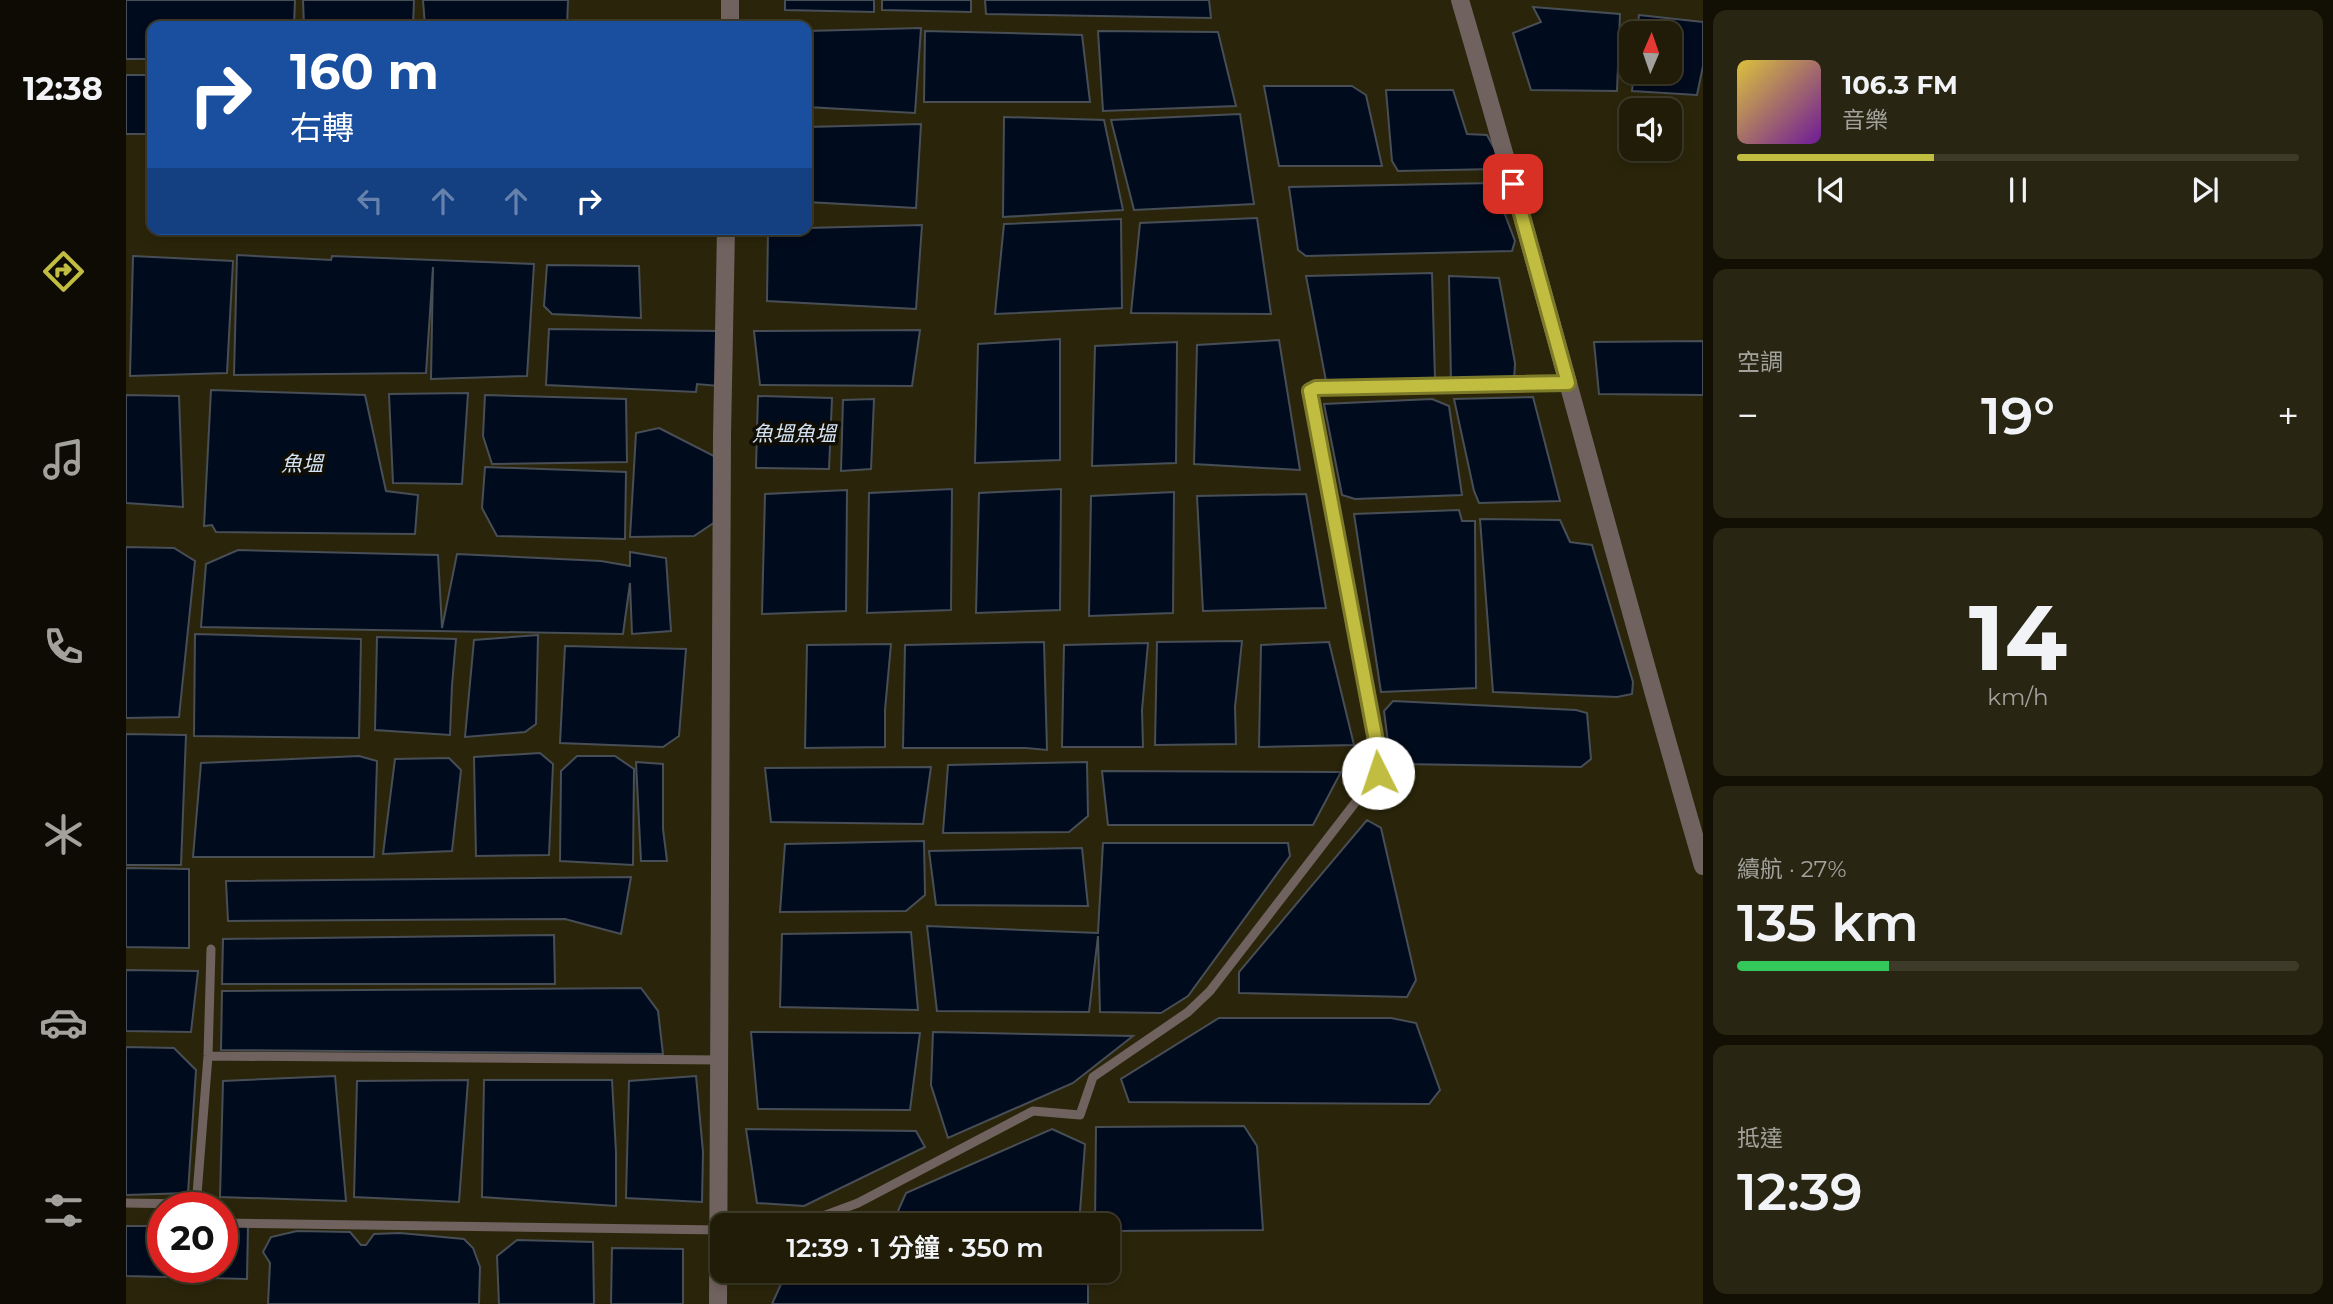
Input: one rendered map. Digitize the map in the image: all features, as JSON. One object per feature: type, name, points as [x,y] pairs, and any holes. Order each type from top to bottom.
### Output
[{"type":"street","points":[[730,0],[730,21]]},
{"type":"street","points":[[1460,0],[1500,134],[1653,694],[1703,866]]},
{"type":"street","points":[[721,1213],[722,436],[726,235]]},
{"type":"street","points":[[718,1304],[719,1283]]},
{"type":"lane","points":[[831,1213],[858,1203],[1033,1111],[1080,1115],[1093,1077],[1188,1012],[1210,991],[1378,773],[1380,762],[1310,391],[1316,388],[1568,383]]},
{"type":"lane","points":[[197,1192],[208,1056],[211,949]]},
{"type":"lane","points":[[208,1056],[720,1060]]},
{"type":"lane","points":[[126,1203],[147,1204]]},
{"type":"lane","points":[[238,1223],[710,1231]]},
{"type":"water","points":[[126,0],[295,0],[294,21],[147,21],[147,59],[126,59]]},
{"type":"water","points":[[303,0],[414,0],[413,21],[304,21]]},
{"type":"water","points":[[423,0],[568,0],[567,21],[425,21]]},
{"type":"water","points":[[785,0],[874,0],[874,12],[785,10]]},
{"type":"water","points":[[882,0],[971,0],[971,12],[882,10]]},
{"type":"water","points":[[985,0],[1209,0],[1211,18],[986,14]]},
{"type":"water","points":[[1533,7],[1620,14],[1617,91],[1531,90],[1513,33],[1541,22]]},
{"type":"water","points":[[1639,15],[1703,22],[1703,66],[1697,95],[1632,91],[1633,84],[1682,84],[1682,21],[1638,21]]},
{"type":"water","points":[[921,28],[915,113],[812,107],[812,31]]},
{"type":"water","points":[[925,31],[1082,35],[1090,102],[924,102]]},
{"type":"water","points":[[1098,31],[1218,32],[1236,106],[1103,111]]},
{"type":"water","points":[[126,75],[147,75],[147,134],[126,134]]},
{"type":"water","points":[[1264,86],[1352,86],[1366,95],[1382,166],[1279,166]]},
{"type":"water","points":[[1386,90],[1453,90],[1467,134],[1487,135],[1500,159],[1496,169],[1398,171],[1392,161]]},
{"type":"water","points":[[1240,114],[1254,204],[1134,210],[1111,120]]},
{"type":"water","points":[[1004,117],[1104,120],[1123,210],[1003,217]]},
{"type":"water","points":[[921,124],[916,208],[812,202],[812,127]]},
{"type":"water","points":[[1493,183],[1515,241],[1512,251],[1306,256],[1298,250],[1289,187]]},
{"type":"water","points":[[1257,218],[1271,314],[1131,313],[1140,223]]},
{"type":"water","points":[[1121,219],[1122,308],[995,314],[1004,224]]},
{"type":"water","points":[[922,225],[916,309],[767,301],[768,235],[812,235],[812,228]]},
{"type":"water","points":[[237,255],[331,260],[332,256],[534,264],[527,376],[431,379],[433,267],[426,373],[234,375]]},
{"type":"water","points":[[133,256],[233,261],[227,373],[130,376]]},
{"type":"water","points":[[547,265],[639,266],[641,318],[552,314],[544,306]]},
{"type":"water","points":[[1432,273],[1435,379],[1326,381],[1306,276]]},
{"type":"water","points":[[1449,276],[1499,278],[1515,363],[1514,381],[1451,381]]},
{"type":"water","points":[[549,329],[719,331],[719,386],[697,384],[696,392],[546,385]]},
{"type":"water","points":[[920,330],[912,386],[760,385],[754,331]]},
{"type":"water","points":[[1060,339],[1060,460],[975,463],[978,344]]},
{"type":"water","points":[[1279,340],[1300,470],[1194,464],[1197,345]]},
{"type":"water","points":[[1703,341],[1703,395],[1599,394],[1594,342]]},
{"type":"water","points":[[1177,342],[1176,463],[1092,466],[1095,346]]},
{"type":"water","name":"魚塭","points":[[211,390],[365,395],[386,491],[418,495],[415,534],[216,532],[212,525],[204,526]]},
{"type":"water","points":[[468,393],[462,484],[393,483],[389,394]]},
{"type":"water","points":[[126,395],[179,396],[183,507],[126,503]]},
{"type":"water","points":[[485,395],[626,399],[627,462],[492,464],[483,436]]},
{"type":"water","name":"魚塭魚塭","points":[[758,396],[832,398],[829,469],[756,468]]},
{"type":"water","points":[[1533,397],[1560,501],[1479,503],[1454,399]]},
{"type":"water","points":[[874,399],[871,469],[841,471],[843,400]]},
{"type":"water","points":[[1432,399],[1449,406],[1462,495],[1355,499],[1342,495],[1324,404]]},
{"type":"water","points":[[659,428],[714,456],[715,522],[694,536],[630,537],[636,433]]},
{"type":"water","points":[[485,467],[626,472],[625,539],[497,536],[482,508]]},
{"type":"water","points":[[952,489],[951,610],[867,613],[869,493]]},
{"type":"water","points":[[1061,489],[1060,610],[976,613],[979,493]]},
{"type":"water","points":[[847,490],[846,611],[762,614],[765,494]]},
{"type":"water","points":[[1174,492],[1173,613],[1089,616],[1091,496]]},
{"type":"water","points":[[1306,494],[1326,608],[1203,611],[1197,496]]},
{"type":"water","points":[[1459,510],[1462,521],[1475,521],[1476,688],[1381,692],[1354,514]]},
{"type":"water","points":[[1480,519],[1560,520],[1570,542],[1592,545],[1633,682],[1632,694],[1617,697],[1493,692]]},
{"type":"water","points":[[126,547],[174,548],[195,561],[179,717],[126,718]]},
{"type":"water","points":[[238,550],[438,555],[442,628],[457,554],[601,561],[630,566],[630,552],[666,558],[671,631],[632,634],[630,583],[623,634],[201,627],[206,564]]},
{"type":"water","points":[[195,634],[361,639],[359,738],[194,736]]},
{"type":"water","points":[[538,635],[536,724],[525,732],[465,737],[474,640]]},
{"type":"water","points":[[377,637],[456,639],[450,735],[375,730]]},
{"type":"water","points":[[1242,641],[1235,707],[1236,744],[1155,745],[1157,642]]},
{"type":"water","points":[[1044,642],[1047,750],[903,748],[905,645]]},
{"type":"water","points":[[1329,642],[1354,745],[1259,747],[1261,645]]},
{"type":"water","points":[[1148,643],[1142,710],[1143,747],[1062,747],[1064,645]]},
{"type":"water","points":[[891,644],[885,710],[885,747],[805,748],[807,645]]},
{"type":"water","points":[[565,646],[686,649],[679,736],[663,747],[560,743]]},
{"type":"water","points":[[1393,701],[1576,710],[1587,713],[1591,759],[1581,767],[1401,764],[1390,758],[1384,711]]},
{"type":"water","points":[[126,734],[186,735],[181,865],[126,865]]},
{"type":"water","points":[[540,753],[553,764],[549,855],[476,856],[474,757]]},
{"type":"water","points":[[359,756],[377,761],[374,857],[193,857],[201,763]]},
{"type":"water","points":[[577,756],[615,756],[634,769],[633,865],[560,861],[561,771]]},
{"type":"water","points":[[449,758],[461,770],[452,851],[383,854],[395,759]]},
{"type":"water","points":[[636,762],[663,764],[663,829],[667,861],[641,861]]},
{"type":"water","points":[[1087,762],[1088,816],[1069,832],[943,833],[948,765]]},
{"type":"water","points":[[931,767],[923,824],[771,822],[765,768]]},
{"type":"water","points":[[1102,771],[1341,772],[1313,825],[1108,825]]},
{"type":"water","points":[[1367,820],[1381,828],[1416,980],[1407,997],[1239,993],[1239,972]]},
{"type":"water","points":[[924,841],[925,895],[906,911],[780,912],[785,844]]},
{"type":"water","points":[[1103,843],[1288,843],[1290,856],[1188,996],[1161,1013],[1100,1012],[1098,936],[1089,1012],[937,1011],[927,926],[1098,933]]},
{"type":"water","points":[[1082,848],[1088,906],[936,905],[929,851]]},
{"type":"water","points":[[126,868],[189,869],[189,948],[126,947]]},
{"type":"water","points":[[631,877],[621,934],[565,919],[228,921],[226,881]]},
{"type":"water","points":[[911,932],[918,1010],[780,1007],[782,934]]},
{"type":"water","points":[[554,935],[555,984],[222,984],[223,939]]},
{"type":"water","points":[[126,970],[198,971],[191,1032],[126,1031]]},
{"type":"water","points":[[641,988],[658,1011],[663,1054],[221,1050],[222,991]]},
{"type":"water","points":[[1219,1018],[1391,1018],[1416,1023],[1440,1090],[1429,1104],[1129,1102],[1121,1079]]},
{"type":"water","points":[[751,1032],[920,1033],[910,1110],[758,1109]]},
{"type":"water","points":[[933,1032],[1133,1036],[1073,1083],[948,1138],[931,1085]]},
{"type":"water","points":[[126,1047],[174,1048],[196,1070],[188,1192],[126,1195]]},
{"type":"water","points":[[335,1076],[346,1201],[238,1198],[238,1192],[220,1192],[223,1081]]},
{"type":"water","points":[[696,1076],[703,1152],[702,1202],[626,1198],[629,1081]]},
{"type":"water","points":[[468,1080],[459,1202],[354,1197],[357,1081]]},
{"type":"water","points":[[484,1080],[612,1080],[616,1206],[482,1197]]},
{"type":"water","points":[[1244,1126],[1257,1146],[1263,1230],[1120,1231],[1120,1213],[1095,1213],[1096,1127]]},
{"type":"water","points":[[746,1129],[916,1131],[925,1147],[804,1206],[757,1203]]},
{"type":"water","points":[[1052,1129],[1085,1144],[1080,1213],[898,1213],[906,1193]]},
{"type":"water","points":[[238,1225],[248,1225],[247,1279],[238,1279]]},
{"type":"water","points":[[126,1226],[147,1226],[147,1277],[126,1276]]},
{"type":"water","points":[[297,1231],[350,1232],[361,1245],[366,1245],[374,1234],[400,1233],[464,1239],[473,1248],[480,1267],[479,1304],[268,1304],[270,1263],[263,1252],[271,1237]]},
{"type":"water","points":[[517,1240],[593,1242],[594,1304],[499,1304],[497,1256]]},
{"type":"water","points":[[612,1248],[683,1249],[683,1304],[611,1304]]},
{"type":"water","points":[[782,1283],[1088,1283],[1088,1304],[772,1304]]},
{"type":"route","points":[[1378,773],[1380,762],[1310,391],[1316,388],[1568,383],[1513,184]]}]
